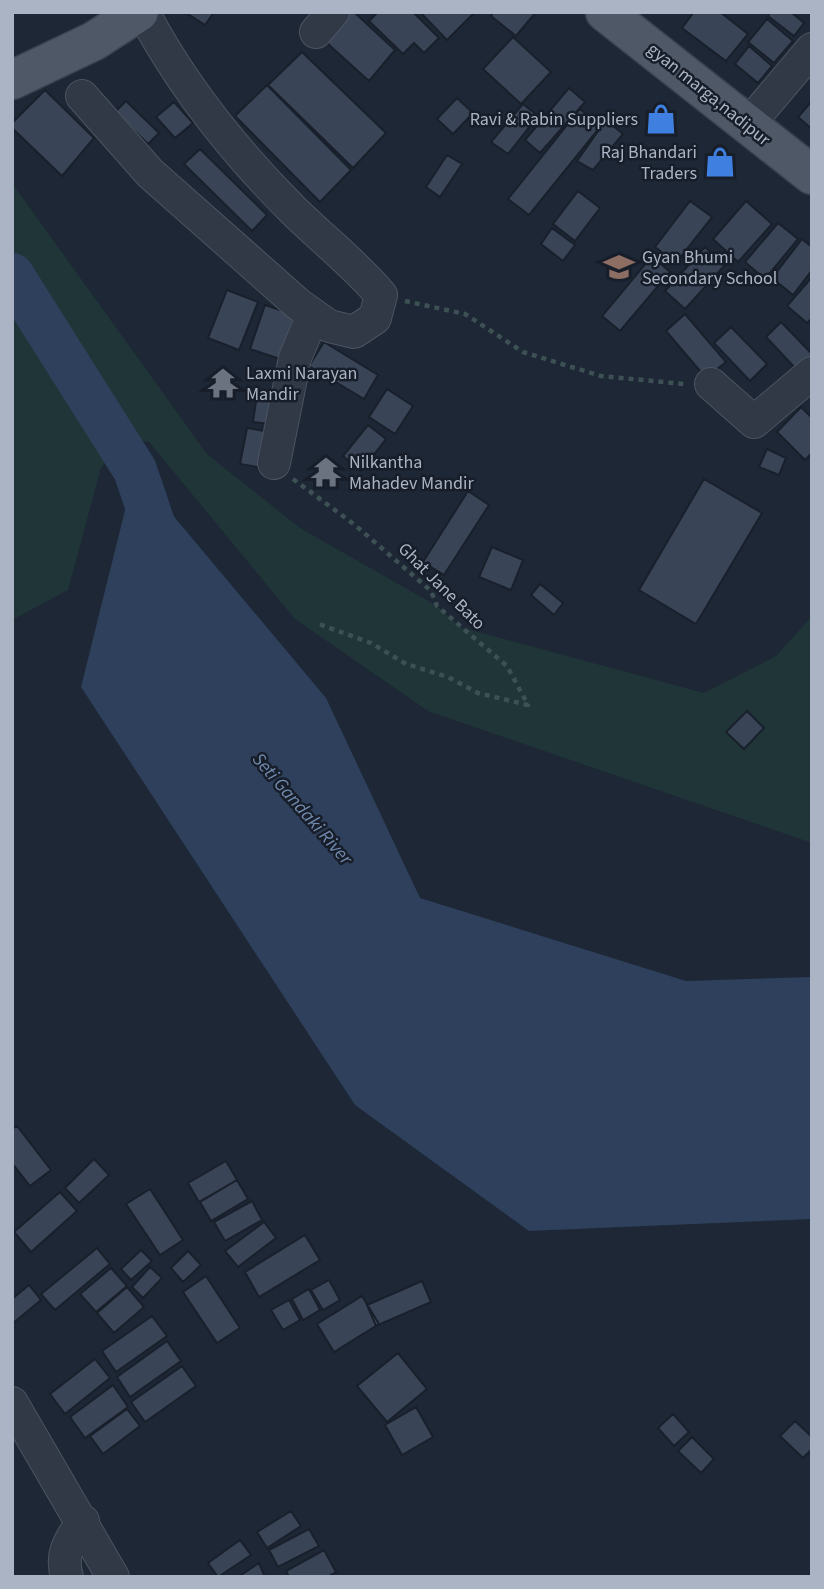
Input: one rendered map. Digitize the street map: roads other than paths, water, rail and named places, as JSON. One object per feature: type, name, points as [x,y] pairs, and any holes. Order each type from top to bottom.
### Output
[{"type":"main road","points":[[12,80],[68,53],[141,12]]},
{"type":"main road","name":"gyan marga,nadipur","points":[[605,12],[812,175]]},
{"type":"street","points":[[82,96],[150,173],[313,315],[329,326],[354,332],[375,318],[381,295],[361,272],[292,209],[206,116],[141,12]]},
{"type":"street","points":[[748,125],[812,49]]},
{"type":"street","points":[[274,463],[295,358],[313,315]]},
{"type":"street","points":[[710,384],[754,422],[812,373]]},
{"type":"street","points":[[12,1404],[83,1521],[113,1577]]},
{"type":"street","points":[[66,1577],[62,1561],[69,1543],[83,1521]]},
{"type":"water","points":[[135,470],[326,698],[420,898],[686,981],[812,977],[812,1219],[529,1231],[355,1105],[81,687]]},
{"type":"waterway","name":"Seti Gandaki River","points":[[12,275],[135,470],[154,526]]},
{"type":"place","name":"Ravi & Rabin Suppliers","points":[[661,119]]},
{"type":"place","name":"Raj Bhandari Traders","points":[[720,162]]},
{"type":"place","name":"Gyan Bhumi Secondary School","points":[[619,267]]},
{"type":"place","name":"Laxmi Narayan Mandir","points":[[223,383]]},
{"type":"place","name":"Nilkantha Mahadev Mandir","points":[[326,472]]}]
